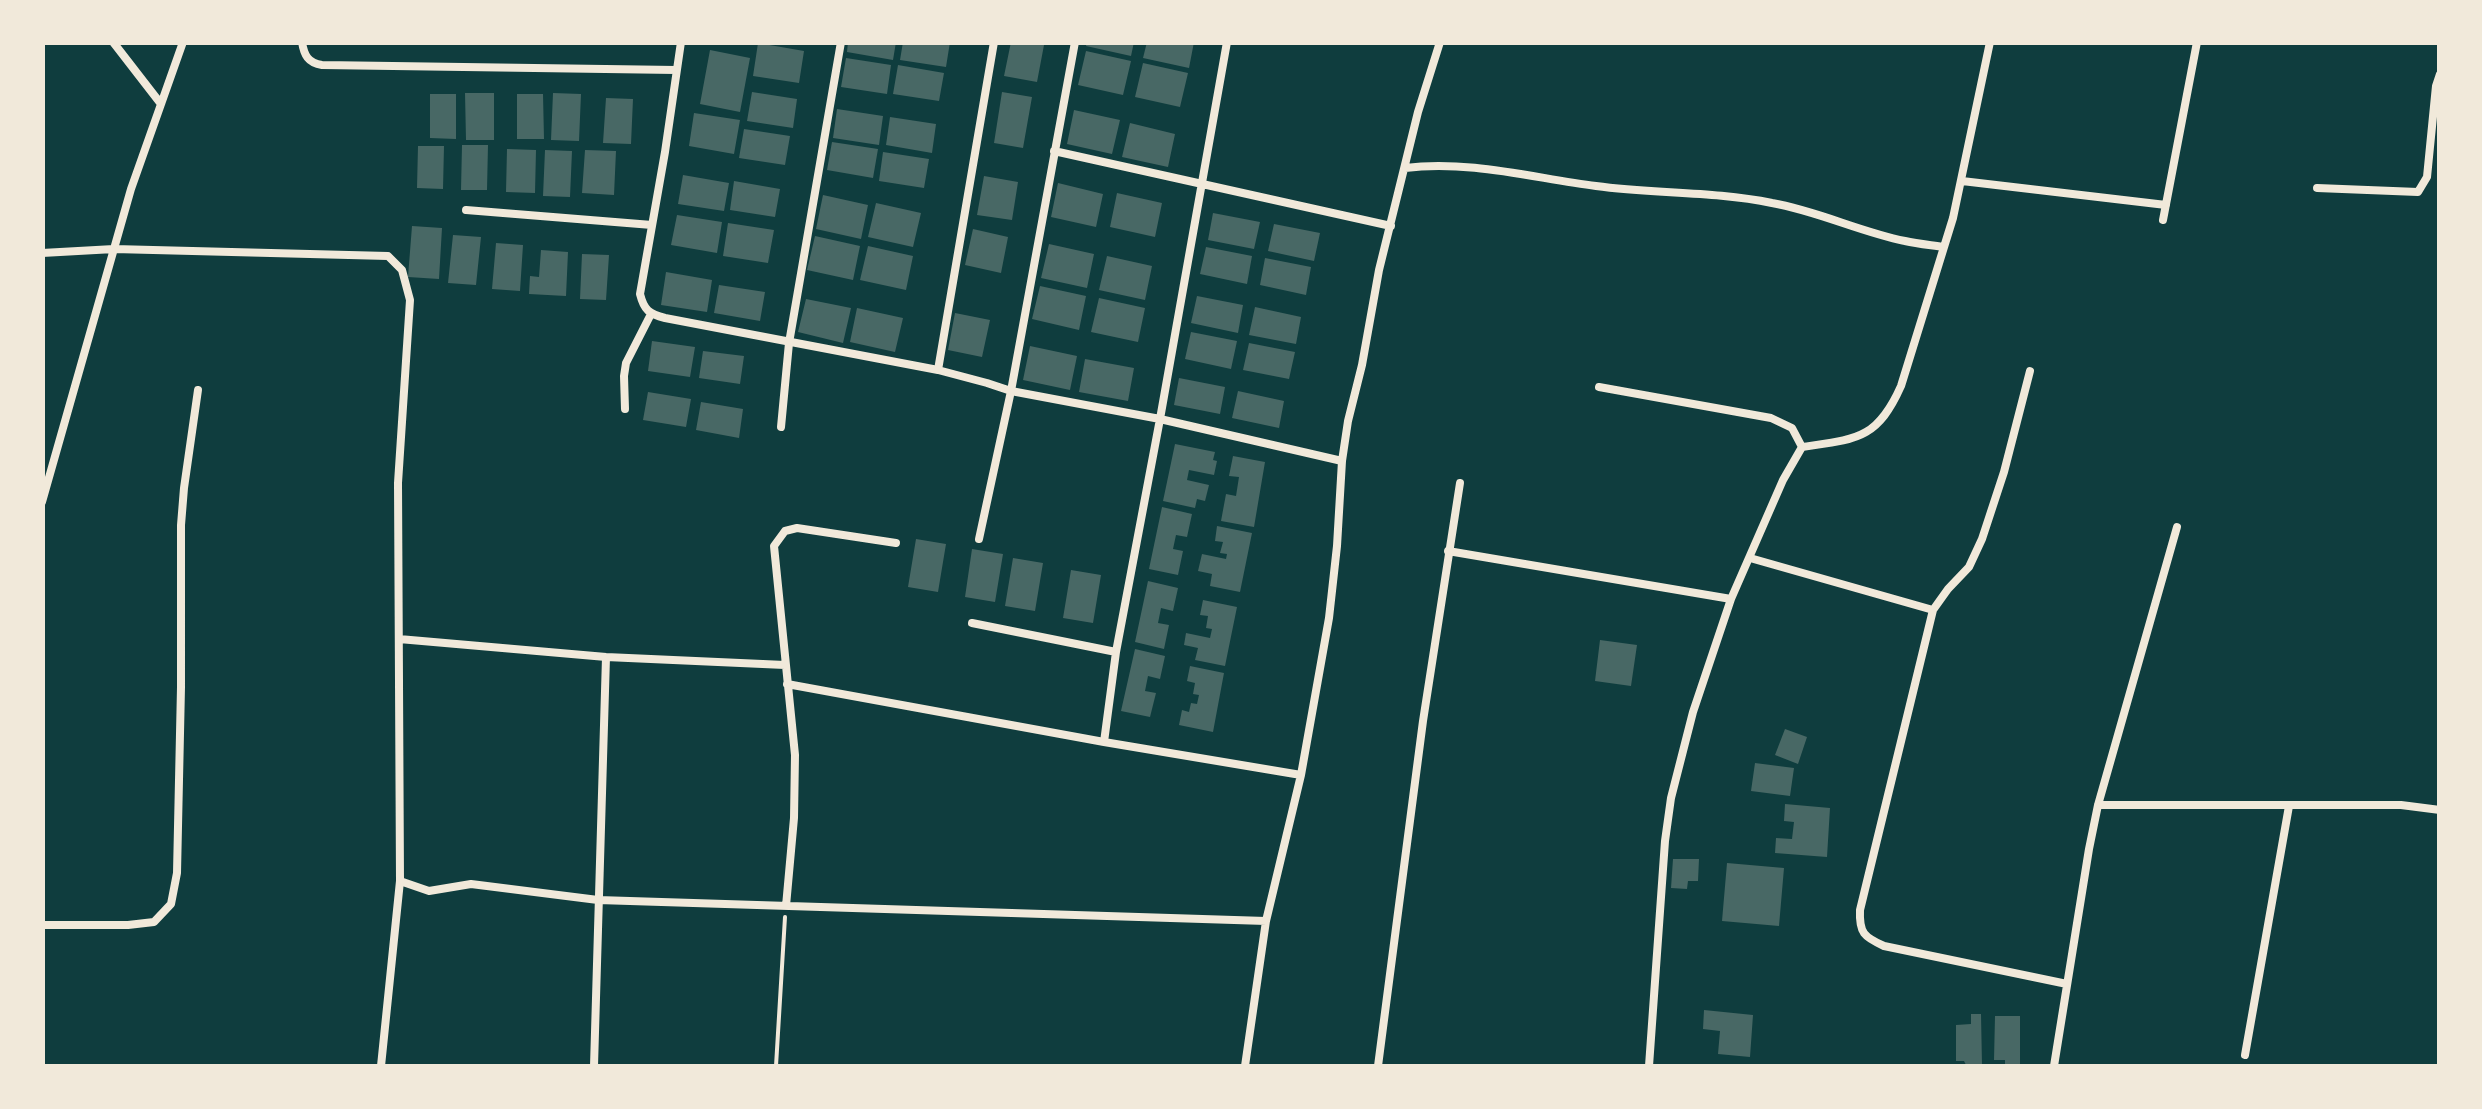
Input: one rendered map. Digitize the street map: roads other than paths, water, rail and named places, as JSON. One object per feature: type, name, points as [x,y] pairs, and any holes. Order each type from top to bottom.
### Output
[{"type":"street","points":[[113,42],[161,104]]},
{"type":"street","points":[[42,502],[131,189],[183,42]]},
{"type":"street","points":[[302,42],[310,61],[322,65],[676,70]]},
{"type":"street","points":[[681,42],[640,294],[643,308],[650,314],[938,370],[1011,392],[1160,419],[1342,462]]},
{"type":"street","points":[[781,427],[789,343],[841,42]]},
{"type":"street","points":[[938,370],[994,42]]},
{"type":"street","points":[[979,539],[1011,392],[1074,42]]},
{"type":"street","points":[[1104,742],[1116,652],[1227,42]]},
{"type":"street","points":[[1246,1066],[1266,921],[1301,775],[1329,618],[1342,462],[1379,270],[1418,112],[1440,42]]},
{"type":"street","points":[[1649,1066],[1665,841],[1671,798],[1693,712],[1731,598],[1783,480],[1802,447],[1862,436],[1890,410],[1901,386],[1962,180],[1990,42]]},
{"type":"street","points":[[2162,220],[2197,42]]},
{"type":"street","points":[[2317,188],[2418,192],[2427,177],[2440,74]]},
{"type":"street","points":[[1054,151],[1392,226]]},
{"type":"street","points":[[1405,168],[1430,164],[1460,166],[1595,186],[1754,200],[1795,208],[1904,241],[1944,247]]},
{"type":"street","points":[[1962,180],[2166,204]]},
{"type":"street","points":[[466,210],[652,226]]},
{"type":"street","points":[[42,252],[114,249],[388,256],[402,270],[410,300],[398,482],[400,881],[381,1066]]},
{"type":"street","points":[[625,409],[626,363],[650,314]]},
{"type":"street","points":[[2030,371],[1982,539],[1969,567],[1933,610],[1859,926],[1868,938],[1884,946],[2068,984]]},
{"type":"street","points":[[1600,387],[1770,418],[1792,428],[1802,447]]},
{"type":"street","points":[[42,925],[154,922],[171,904],[176,873],[182,525],[198,390]]},
{"type":"street","points":[[1378,1066],[1423,721],[1460,483]]},
{"type":"street","points":[[2054,1066],[2098,805],[2177,527]]},
{"type":"street","points":[[786,906],[795,755],[774,546],[784,531],[798,528],[896,543]]},
{"type":"street","points":[[1448,551],[1731,598]]},
{"type":"street","points":[[1750,558],[1933,610]]},
{"type":"street","points":[[972,623],[1116,652]]},
{"type":"street","points":[[399,639],[606,657],[785,665]]},
{"type":"street","points":[[594,1066],[606,657]]},
{"type":"street","points":[[787,684],[1301,775]]},
{"type":"street","points":[[2098,805],[2401,806],[2440,810]]},
{"type":"street","points":[[2245,1055],[2289,806]]},
{"type":"street","points":[[400,881],[430,891],[471,884],[598,900],[1266,921]]}]
